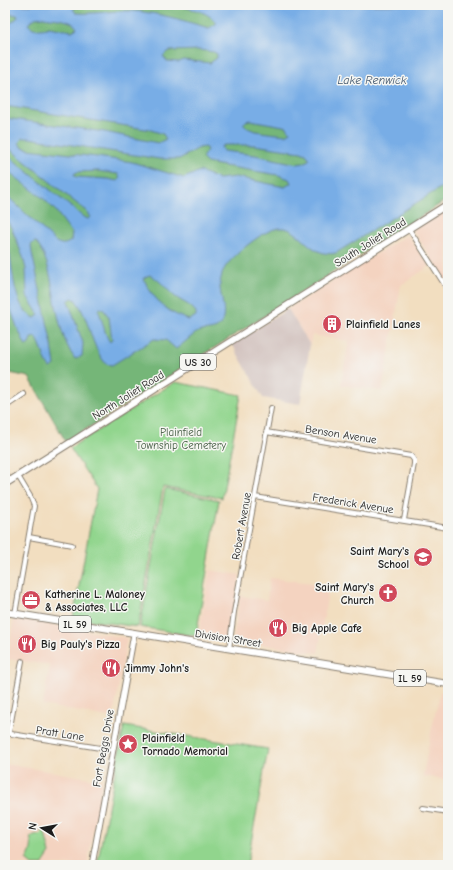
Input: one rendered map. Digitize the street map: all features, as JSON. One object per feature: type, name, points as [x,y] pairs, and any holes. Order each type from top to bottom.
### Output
[{"type":"main road","name":"South Joliet Road","points":[[302,296],[448,204]]},
{"type":"main road","name":"North Joliet Road","points":[[7,482],[302,296]]},
{"type":"main road","name":"Division Street","points":[[5,612],[448,684]]},
{"type":"street","points":[[409,229],[448,290]]},
{"type":"street","points":[[5,407],[24,394]]},
{"type":"street","name":"Robert Avenue","points":[[229,649],[271,408]]},
{"type":"street","name":"Benson Avenue","points":[[266,432],[407,454],[412,458],[414,464],[404,520]]},
{"type":"street","points":[[5,473],[7,482]]},
{"type":"street","points":[[15,614],[34,506],[18,476]]},
{"type":"street","name":"Frederick Avenue","points":[[255,497],[448,528]]},
{"type":"street","points":[[29,537],[72,544]]},
{"type":"street","name":"Fort Beggs Drive","points":[[92,865],[134,634]]},
{"type":"street","points":[[7,733],[22,662]]},
{"type":"street","name":"Pratt Lane","points":[[7,733],[113,750]]},
{"type":"street","points":[[423,808],[448,812]]},
{"type":"shaded area","points":[[448,208],[448,285],[413,230]]},
{"type":"shaded area","points":[[407,235],[430,266],[401,285],[382,391],[341,385],[349,341],[312,335],[310,345],[288,309]]},
{"type":"shaded area","points":[[288,309],[310,345],[300,404],[263,398],[232,344]]},
{"type":"shaded area","points":[[210,570],[240,575],[228,641],[198,638]]},
{"type":"shaded area","points":[[270,578],[329,585],[318,653],[233,640],[240,596],[267,600]]},
{"type":"shaded area","points":[[14,618],[127,638],[113,718],[43,705],[50,665],[7,659]]},
{"type":"shaded area","points":[[439,692],[448,693],[448,780],[423,776],[440,694]]},
{"type":"shaded area","points":[[5,764],[102,780],[87,865],[5,865]]},
{"type":"green space","name":"Lake Renwick","points":[[5,5],[448,5],[448,199],[66,442],[29,377],[5,372]]},
{"type":"green space","name":"Plainfield Township Cemetery","points":[[175,382],[241,395],[222,498],[163,487],[138,627],[73,618],[97,489],[70,448]]},
{"type":"green space","points":[[165,489],[219,500],[196,636],[140,627]]},
{"type":"green space","points":[[124,726],[268,749],[247,865],[97,865]]},
{"type":"green space","points":[[44,829],[50,853],[42,865],[32,865],[26,860],[31,849],[30,837],[42,834],[41,830]]},
{"type":"water","name":"Lake Renwick","points":[[5,5],[81,5],[73,9],[76,13],[130,11],[153,13],[209,28],[216,24],[208,15],[196,10],[169,5],[448,5],[448,183],[336,253],[327,254],[319,251],[294,232],[287,229],[273,229],[251,242],[226,266],[220,283],[224,312],[222,322],[218,327],[198,332],[176,349],[166,340],[154,339],[112,365],[106,364],[101,357],[84,315],[75,299],[72,298],[68,301],[83,343],[82,356],[75,359],[67,346],[62,331],[47,263],[36,242],[34,242],[31,245],[32,253],[55,365],[50,368],[36,337],[31,338],[29,344],[26,346],[17,327],[5,293],[5,236],[8,245],[14,282],[21,304],[27,313],[35,318],[39,315],[27,296],[26,269],[23,257],[12,229],[5,218],[5,194],[56,242],[64,244],[71,241],[72,233],[55,210],[44,199],[5,169],[5,153],[82,216],[88,219],[91,217],[86,211],[5,145],[5,118],[105,132],[158,143],[166,139],[163,134],[151,130],[5,106],[5,23],[11,23],[18,17],[17,15],[5,13]],"holes":[[[43,17],[71,22],[77,28],[72,31],[49,27],[38,29],[28,24],[35,18]],[[199,50],[214,52],[217,54],[217,58],[210,63],[184,60],[179,62],[167,61],[163,56],[167,52]],[[250,120],[287,127],[290,132],[285,135],[262,132],[246,127],[243,124]],[[22,138],[29,138],[159,159],[179,159],[199,148],[205,147],[207,150],[202,158],[207,163],[278,175],[289,179],[291,183],[285,187],[236,177],[218,179],[200,171],[184,178],[132,162],[22,147],[19,143]],[[224,145],[254,145],[301,152],[306,154],[310,159],[304,163],[297,164],[255,155],[224,151],[221,147]],[[98,171],[118,174],[120,179],[117,181],[76,177],[74,174],[77,172]],[[149,275],[156,278],[173,295],[193,309],[196,312],[196,316],[189,320],[163,306],[148,287],[144,278]],[[100,308],[103,309],[109,317],[112,340],[110,342],[106,335],[98,310]]]},
{"type":"place","name":"Plainfield Lanes","points":[[332,324]]},
{"type":"place","name":"Saint Mary's School","points":[[423,557]]},
{"type":"place","name":"Saint Mary's Church","points":[[388,593]]},
{"type":"place","name":"Katherine L. Maloney & Associates, LLC","points":[[31,600]]},
{"type":"place","name":"Big Apple Cafe","points":[[278,628]]},
{"type":"place","name":"Big Pauly's Pizza","points":[[27,644]]},
{"type":"place","name":"Jimmy John's","points":[[111,668]]},
{"type":"place","name":"Plainfield Tornado Memorial","points":[[128,744]]}]
